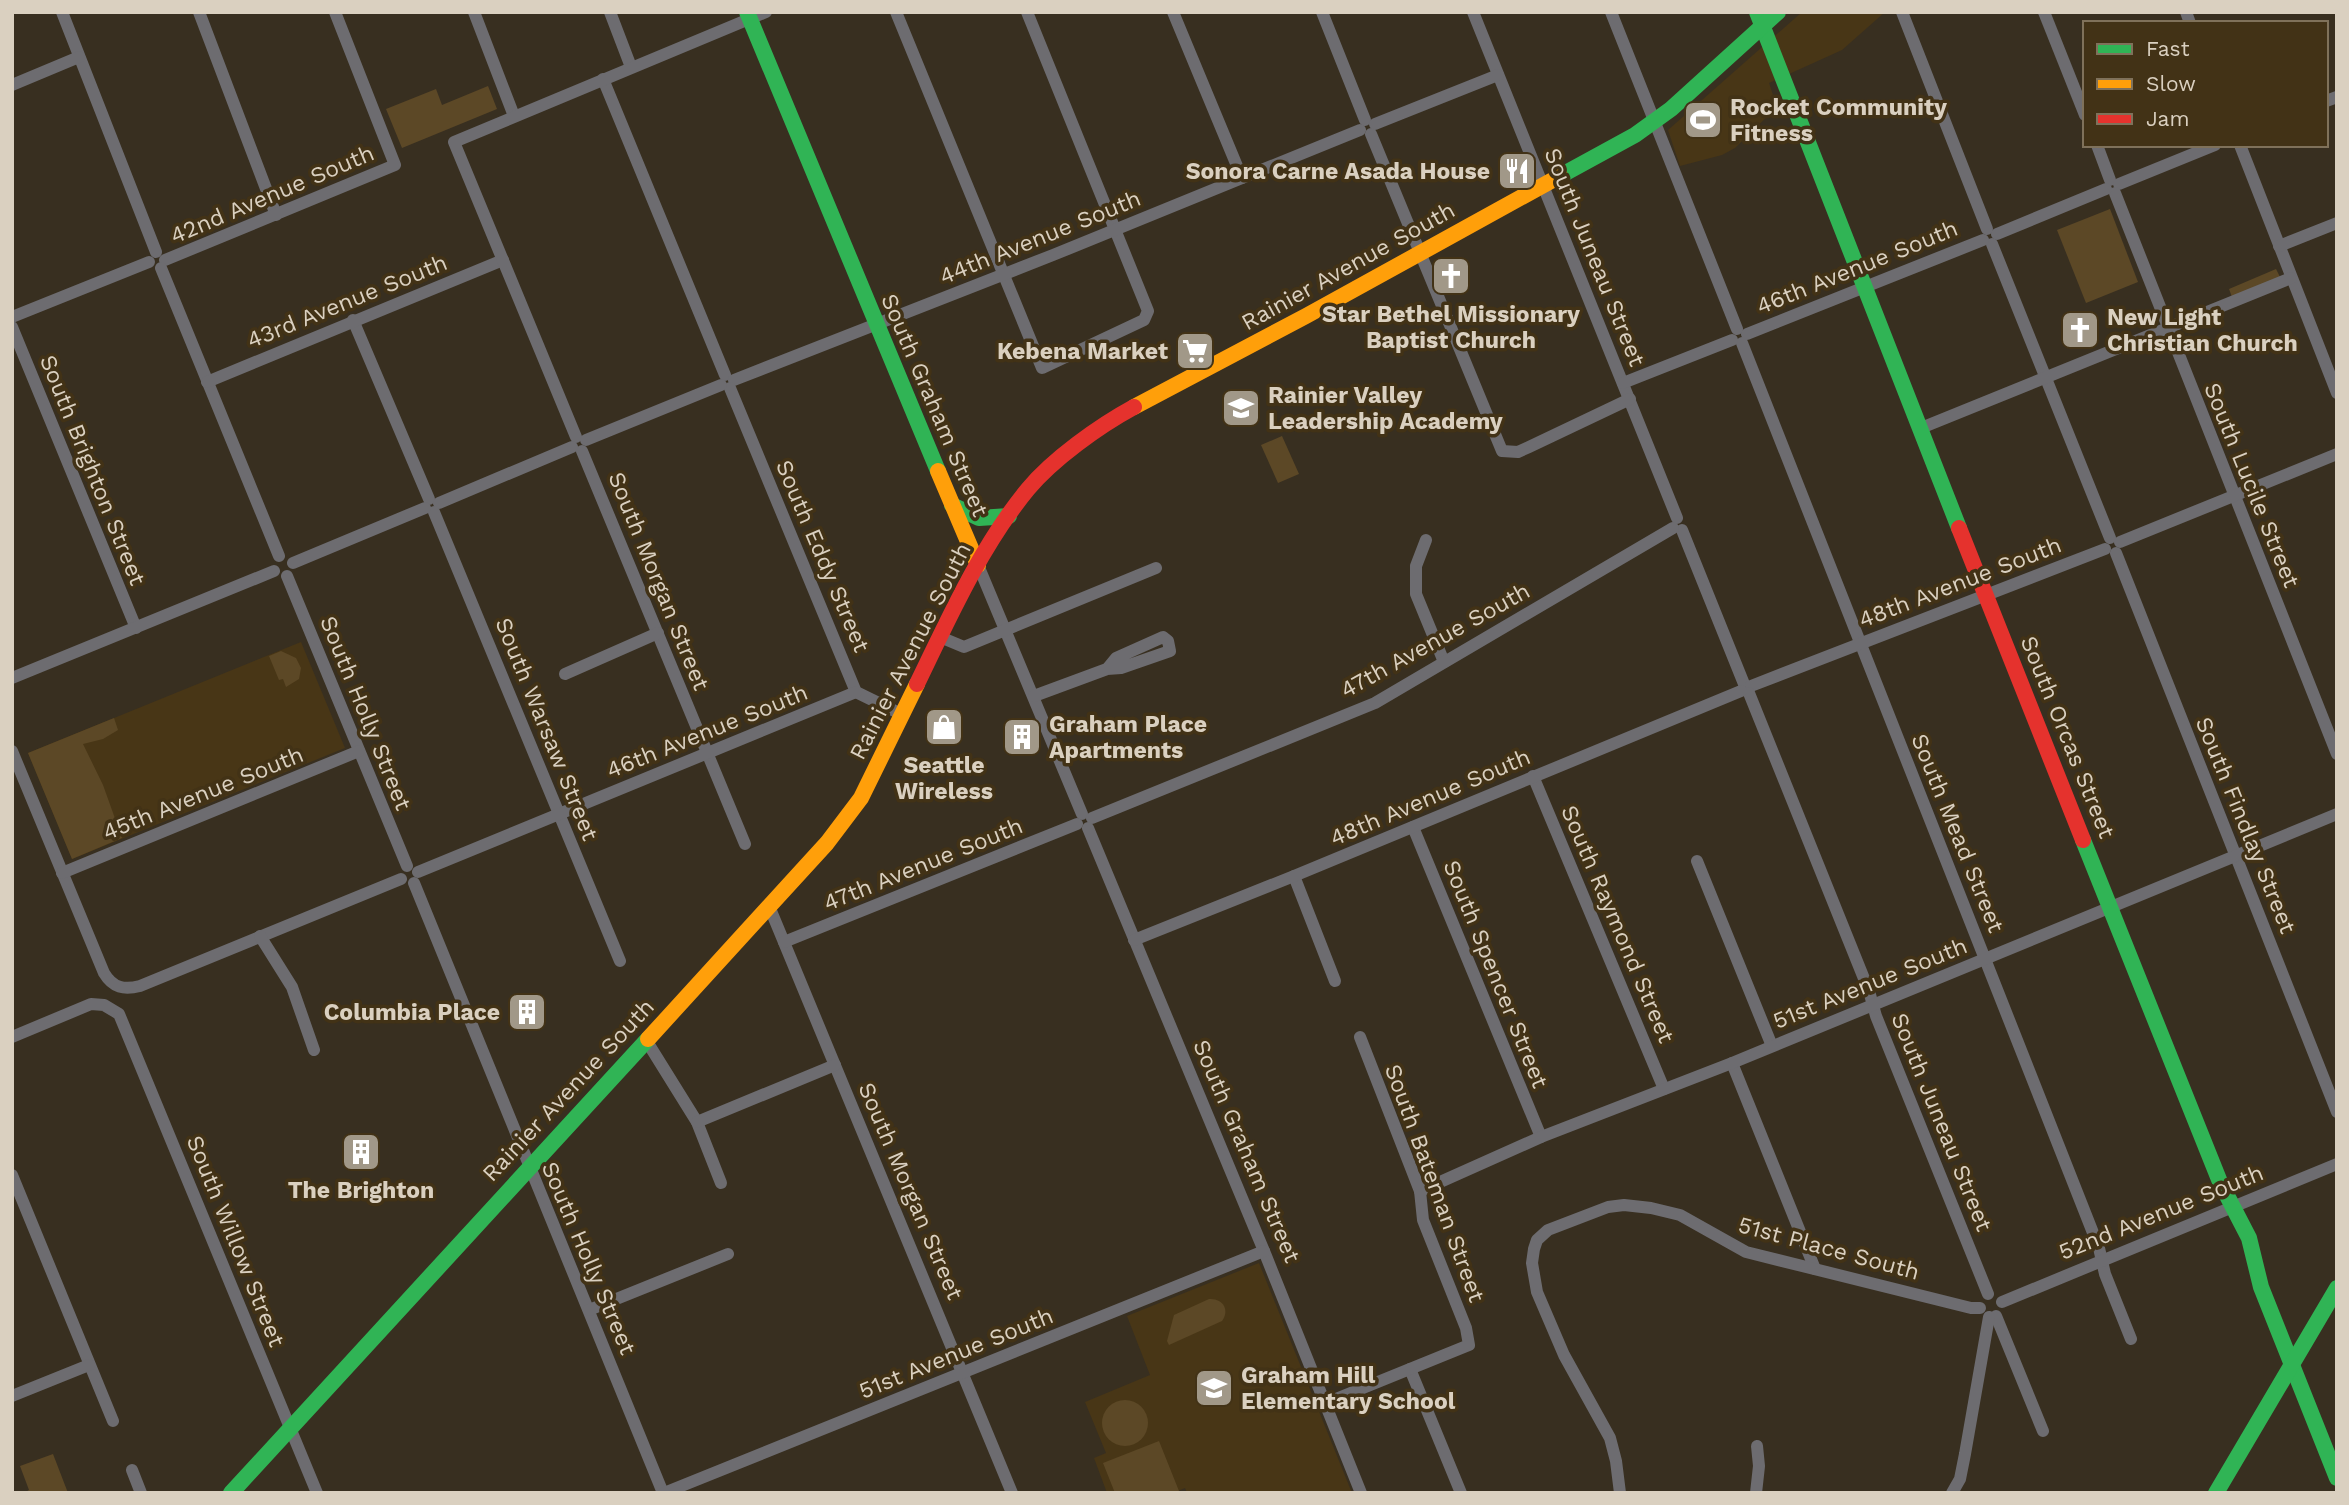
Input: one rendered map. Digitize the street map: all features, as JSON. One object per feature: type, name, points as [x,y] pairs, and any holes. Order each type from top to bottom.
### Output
[{"type":"main road","name":"Rainier Avenue South","points":[[231,1493],[846,820],[870,781],[978,565],[1029,488],[1048,469],[1102,426],[1621,143],[1671,109],[1759,19],[1778,12]]},
{"type":"main road","name":"South Graham Street","points":[[749,15],[875,324],[978,565]]},
{"type":"main road","name":"South Orcas Street","points":[[1759,19],[2220,1182],[2249,1238],[2261,1287],[2337,1478]]},
{"type":"main road","points":[[952,505],[979,519],[1009,516]]},
{"type":"main road","points":[[2216,1493],[2337,1288]]},
{"type":"street","points":[[62,12],[158,261],[279,556]]},
{"type":"street","points":[[199,12],[276,215]]},
{"type":"street","name":"42nd Avenue South","points":[[12,317],[276,215],[395,165],[335,12]]},
{"type":"street","points":[[474,12],[514,116],[749,15],[766,12]]},
{"type":"street","points":[[610,12],[631,67]]},
{"type":"street","points":[[896,12],[1042,368],[1144,320],[1148,312],[1027,12]]},
{"type":"street","points":[[1173,12],[1242,178]]},
{"type":"street","points":[[1322,12],[1479,398],[1481,414],[1486,417],[1502,451],[1518,452],[1630,399]]},
{"type":"street","name":"South Juneau Street","points":[[1473,12],[1630,399],[1677,525],[1746,688],[1989,1294]]},
{"type":"street","name":"South Mead Street","points":[[1611,12],[1986,959],[2099,1248],[2105,1274],[2131,1339]]},
{"type":"street","name":"South Findlay Street","points":[[1902,12],[2336,1109]]},
{"type":"street","points":[[2044,12],[2083,110]]},
{"type":"street","points":[[12,85],[79,57]]},
{"type":"street","name":"44th Avenue South","points":[[293,563],[728,382],[1498,75]]},
{"type":"street","name":"South Eddy Street","points":[[603,79],[856,692]]},
{"type":"street","name":"South Morgan Street","points":[[514,116],[454,142],[745,844]]},
{"type":"street","name":"South Lucile Street","points":[[2098,147],[2167,329],[2337,754]]},
{"type":"street","name":"46th Avenue South","points":[[1623,383],[2210,147]]},
{"type":"street","points":[[2240,147],[2337,393]]},
{"type":"street","points":[[2279,246],[2337,223]]},
{"type":"street","name":"43rd Avenue South","points":[[207,382],[503,260]]},
{"type":"street","points":[[1920,428],[2291,278]]},
{"type":"street","name":"South Warsaw Street","points":[[353,320],[620,961]]},
{"type":"street","name":"South Brighton Street","points":[[12,327],[136,628]]},
{"type":"street","name":"48th Avenue South","points":[[1134,940],[1746,688],[1860,642],[1987,596],[2337,454]]},
{"type":"street","name":"47th Avenue South","points":[[784,942],[1371,704],[1677,525]]},
{"type":"street","points":[[1426,540],[1416,566],[1416,594],[1444,662]]},
{"type":"street","points":[[279,556],[288,556],[293,563],[292,572],[287,576],[278,576],[274,571],[273,561],[279,556]]},
{"type":"street","name":"South Graham Street","points":[[978,565],[1362,1493]]},
{"type":"street","points":[[940,637],[964,647],[1156,568]]},
{"type":"street","points":[[12,678],[274,571]]},
{"type":"street","name":"South Holly Street","points":[[287,576],[663,1493]]},
{"type":"street","points":[[565,674],[658,634]]},
{"type":"street","points":[[1034,696],[1107,669]]},
{"type":"street","points":[[856,692],[903,715]]},
{"type":"street","name":"46th Avenue South","points":[[62,873],[104,973],[114,985],[122,989],[140,986],[856,692]]},
{"type":"street","points":[[12,751],[62,873]]},
{"type":"street","name":"45th Avenue South","points":[[62,873],[359,751]]},
{"type":"street","name":"South Raymond Street","points":[[1533,776],[1664,1089]]},
{"type":"street","name":"51st Avenue South","points":[[1420,1191],[1541,1137],[1732,1063],[2337,814]]},
{"type":"street","name":"South Spencer Street","points":[[1413,827],[1541,1137]]},
{"type":"street","points":[[1697,861],[1772,1046]]},
{"type":"street","points":[[1294,876],[1335,981]]},
{"type":"street","name":"South Morgan Street","points":[[769,906],[1012,1493]]},
{"type":"street","points":[[260,936],[292,987],[314,1050]]},
{"type":"street","name":"South Willow Street","points":[[12,1037],[91,1004],[113,1008],[123,1021],[317,1493]]},
{"type":"street","name":"South Bateman Street","points":[[1360,1037],[1420,1191],[1423,1220],[1466,1328],[1469,1345],[1410,1368]]},
{"type":"street","points":[[646,1040],[697,1122],[721,1183]]},
{"type":"street","points":[[1732,1063],[1815,1269]]},
{"type":"street","points":[[697,1122],[835,1065]]},
{"type":"street","name":"52nd Avenue South","points":[[2002,1302],[2337,1164]]},
{"type":"street","points":[[12,1175],[113,1421]]},
{"type":"street","name":"51st Place South","points":[[1620,1493],[1610,1438],[1564,1355],[1537,1292],[1532,1264],[1534,1250],[1537,1240],[1548,1230],[1590,1213],[1625,1205],[1680,1215],[1746,1252],[1988,1313]]},
{"type":"street","name":"51st Avenue South","points":[[663,1493],[1264,1251]]},
{"type":"street","points":[[589,1310],[728,1254]]},
{"type":"street","points":[[1988,1313],[2001,1311],[2002,1302],[1998,1296],[1989,1294],[1982,1298],[1988,1313],[2043,1431]]},
{"type":"street","points":[[1952,1493],[1960,1479],[1965,1454],[1988,1313]]},
{"type":"street","points":[[12,1396],[89,1364]]},
{"type":"street","points":[[1326,1403],[1410,1368],[1461,1493]]},
{"type":"street","points":[[1756,1493],[1758,1446]]},
{"type":"street","points":[[132,1470],[141,1493]]},
{"type":"shaded area","points":[[1802,12],[1885,12],[1842,50],[1769,83],[1777,107],[1735,148],[1722,155],[1680,166],[1668,130]]},
{"type":"shaded area","points":[[488,86],[497,109],[402,148],[386,109],[436,89],[442,105]]},
{"type":"shaded area","points":[[2110,209],[2138,282],[2086,303],[2057,230]]},
{"type":"shaded area","points":[[2276,269],[2280,277],[2232,297],[2229,289]]},
{"type":"shaded area","points":[[1282,436],[1299,474],[1278,483],[1261,445]]},
{"type":"shaded area","points":[[301,642],[345,748],[72,859],[28,753]]},
{"type":"shaded area","points":[[281,651],[296,658],[301,668],[299,679],[286,687],[283,679],[279,680],[269,656]]},
{"type":"shaded area","points":[[114,718],[118,730],[103,739],[83,744],[103,785],[122,838],[72,859],[28,753]]},
{"type":"shaded area","name":"Graham Hill Elementary School","points":[[1259,1263],[1352,1493],[1187,1493],[1185,1488],[1173,1493],[1107,1493],[1094,1458],[1106,1453],[1085,1402],[1150,1375],[1127,1316]]},
{"type":"shaded area","points":[[1209,1299],[1218,1300],[1224,1306],[1222,1321],[1169,1345],[1167,1341],[1174,1315]]},
{"type":"shaded area","points":[[1125,1400],[1141,1407],[1148,1423],[1141,1439],[1125,1446],[1109,1439],[1102,1423],[1109,1407]]},
{"type":"shaded area","points":[[1159,1441],[1179,1491],[1115,1493],[1103,1463]]},
{"type":"shaded area","points":[[53,1454],[68,1493],[24,1493],[29,1490],[20,1466]]},
{"type":"traffic: fast","points":[[747,12],[938,471]]},
{"type":"traffic: fast","points":[[1757,12],[1959,528]]},
{"type":"traffic: fast","points":[[1560,176],[1635,135],[1671,109],[1778,12]]},
{"type":"traffic: fast","points":[[952,505],[979,518],[1009,516]]},
{"type":"traffic: fast","points":[[2083,840],[2220,1182],[2249,1238],[2261,1287],[2337,1478]]},
{"type":"traffic: fast","points":[[231,1493],[648,1039]]},
{"type":"traffic: fast","points":[[2216,1493],[2337,1288]]},
{"type":"traffic: slow","points":[[1134,407],[1560,176]]},
{"type":"traffic: slow","points":[[938,471],[978,565]]},
{"type":"traffic: slow","points":[[648,1039],[827,843],[861,798],[917,684]]},
{"type":"traffic: jam","points":[[917,684],[981,558],[1028,489],[1077,444],[1134,407]]},
{"type":"traffic: jam","points":[[1959,528],[2083,840]]},
{"type":"place","name":"Rocket Community Fitness","points":[[1703,120]]},
{"type":"place","name":"Sonora Carne Asada House","points":[[1517,171]]},
{"type":"place","name":"Star Bethel Missionary Baptist Church","points":[[1451,276]]},
{"type":"place","name":"New Light Christian Church","points":[[2080,330]]},
{"type":"place","name":"Kebena Market","points":[[1195,351]]},
{"type":"place","name":"Rainier Valley Leadership Academy","points":[[1241,408]]},
{"type":"place","name":"Seattle Wireless","points":[[944,727]]},
{"type":"place","name":"Graham Place Apartments","points":[[1022,737]]},
{"type":"place","name":"Columbia Place","points":[[527,1012]]},
{"type":"place","name":"The Brighton","points":[[361,1152]]},
{"type":"place","name":"Graham Hill Elementary School","points":[[1214,1388]]}]
